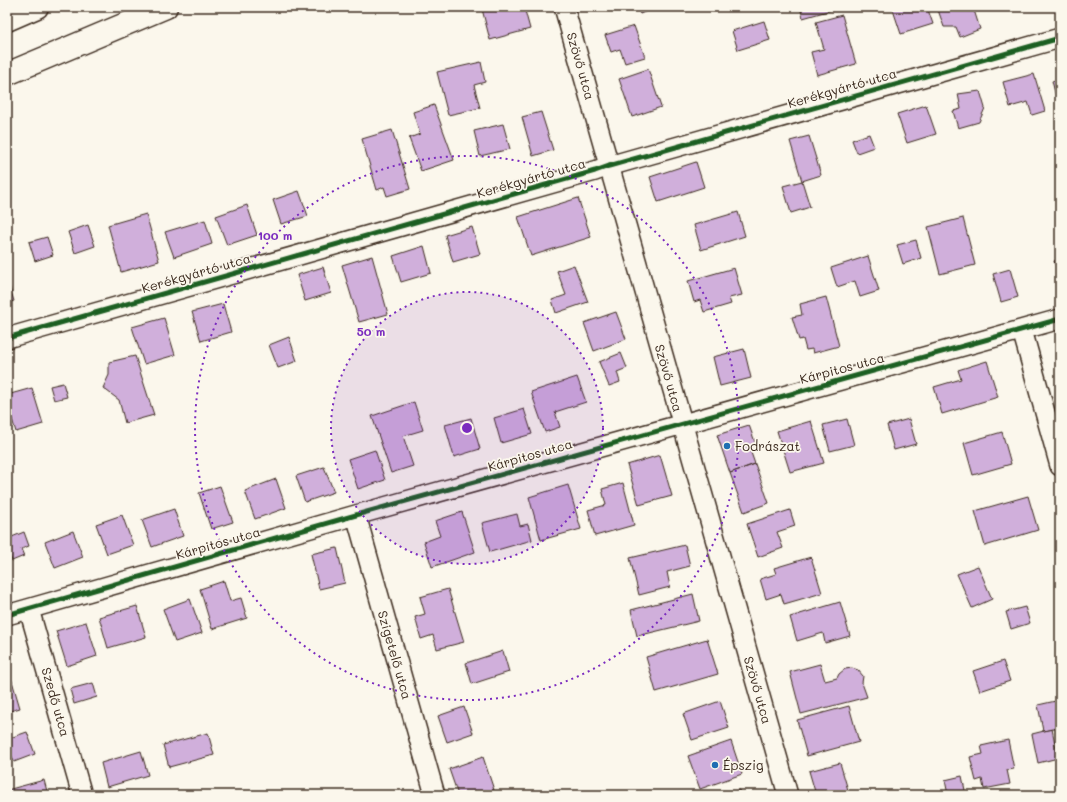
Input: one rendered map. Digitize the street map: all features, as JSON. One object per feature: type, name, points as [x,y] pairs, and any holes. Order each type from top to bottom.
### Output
[{"type":"highway","points":[[7,20],[37,7]]},
{"type":"highway","points":[[7,74],[166,7]]},
{"type":"street","name":"Szövő utca","points":[[564,7],[788,795]]},
{"type":"street","name":"Kerékgyártó utca","points":[[7,338],[1060,38]]},
{"type":"street","name":"Kárpitos utca","points":[[7,615],[356,514],[1060,319]]},
{"type":"street","points":[[1022,330],[1060,466]]},
{"type":"street","name":"Szigetelő utca","points":[[356,514],[435,795]]},
{"type":"street","name":"Szedő utca","points":[[29,609],[82,795]]},
{"type":"building","points":[[490,7],[524,7],[530,29],[490,40],[482,9]]},
{"type":"building","points":[[637,7],[656,7],[640,14]]},
{"type":"building","points":[[800,7],[830,7],[831,10],[803,18]]},
{"type":"building","points":[[892,7],[927,7],[933,24],[901,34]]},
{"type":"building","points":[[937,7],[973,7],[980,29],[960,37],[956,27],[944,27]]},
{"type":"building","points":[[842,15],[856,64],[817,75],[811,52],[824,49],[816,22]]},
{"type":"building","points":[[764,21],[770,40],[738,50],[732,31]]},
{"type":"building","points":[[634,26],[645,57],[625,63],[620,49],[611,52],[605,35]]},
{"type":"building","points":[[481,62],[485,82],[474,85],[480,108],[448,115],[437,72]]},
{"type":"building","points":[[648,69],[661,107],[632,117],[619,79]]},
{"type":"building","points":[[1034,74],[1045,111],[1032,115],[1028,102],[1010,107],[1003,82]]},
{"type":"building","points":[[1060,78],[1060,112],[1052,81]]},
{"type":"building","points":[[980,91],[985,108],[979,122],[958,128],[953,111],[961,109],[958,94]]},
{"type":"building","points":[[434,105],[454,160],[421,171],[409,138],[420,134],[413,112]]},
{"type":"building","points":[[926,105],[936,134],[907,143],[897,114]]},
{"type":"building","points":[[541,112],[553,150],[533,156],[522,117]]},
{"type":"building","points":[[503,124],[510,149],[480,156],[474,131]]},
{"type":"building","points":[[392,130],[410,189],[387,196],[384,187],[377,190],[362,139]]},
{"type":"building","points":[[869,134],[874,147],[857,153],[852,140]]},
{"type":"building","points":[[809,136],[821,175],[802,181],[790,141]]},
{"type":"building","points":[[696,162],[704,187],[658,202],[650,177]]},
{"type":"building","points":[[802,181],[810,207],[791,213],[783,186]]},
{"type":"building","points":[[299,191],[308,216],[281,224],[273,200]]},
{"type":"building","points":[[578,198],[591,237],[531,256],[518,217]]},
{"type":"building","points":[[247,205],[257,235],[227,245],[216,216]]},
{"type":"building","points":[[738,212],[745,236],[701,250],[694,225]]},
{"type":"building","points":[[146,214],[159,261],[121,272],[108,225]]},
{"type":"building","points":[[963,218],[975,265],[940,274],[928,227]]},
{"type":"building","points":[[205,220],[212,244],[174,257],[165,232]]},
{"type":"building","points":[[88,225],[95,246],[75,253],[68,232]]},
{"type":"building","points":[[472,227],[480,254],[453,262],[445,235]]},
{"type":"building","points":[[47,237],[53,255],[35,261],[29,242]]},
{"type":"building","points":[[916,240],[921,258],[903,264],[897,245]]},
{"type":"building","points":[[424,246],[431,273],[401,282],[393,256]]},
{"type":"building","points":[[372,256],[388,314],[359,322],[342,265]]},
{"type":"building","points":[[868,256],[879,291],[860,297],[855,281],[837,287],[831,268]]},
{"type":"building","points":[[1060,259],[1060,279],[1054,261]]},
{"type":"building","points":[[574,265],[588,302],[556,313],[552,300],[566,295],[557,271]]},
{"type":"building","points":[[323,267],[331,293],[305,301],[297,275]]},
{"type":"building","points":[[734,268],[742,295],[729,298],[731,304],[704,312],[700,300],[694,302],[688,281]]},
{"type":"building","points":[[1010,269],[1018,297],[1001,302],[993,274]]},
{"type":"building","points":[[7,279],[14,301],[7,303]]},
{"type":"building","points":[[826,297],[839,346],[813,353],[812,349],[806,350],[803,339],[799,340],[792,317],[802,315],[800,304]]},
{"type":"building","points":[[223,304],[231,332],[201,341],[192,312]]},
{"type":"building","points":[[616,312],[626,339],[594,351],[584,323]]},
{"type":"building","points":[[164,318],[175,355],[144,364],[132,327]]},
{"type":"building","points":[[289,337],[297,361],[278,368],[269,345]]},
{"type":"building","points":[[744,349],[751,378],[720,386],[713,357]]},
{"type":"building","points":[[621,353],[627,368],[617,372],[620,382],[609,386],[599,362]]},
{"type":"building","points":[[135,356],[154,415],[125,423],[119,400],[103,388],[109,375],[109,362]]},
{"type":"building","points":[[987,361],[998,397],[942,414],[934,387],[961,379],[958,370]]},
{"type":"building","points":[[577,377],[586,402],[555,412],[560,427],[545,432],[531,392]]},
{"type":"building","points":[[63,383],[67,397],[54,400],[50,386]]},
{"type":"building","points":[[32,388],[43,424],[16,432],[7,403],[7,395]]},
{"type":"building","points":[[414,402],[423,430],[403,436],[413,466],[391,473],[372,416]]},
{"type":"building","points":[[524,409],[532,434],[501,443],[494,418]]},
{"type":"building","points":[[471,418],[480,449],[454,457],[445,425]]},
{"type":"building","points":[[847,419],[854,445],[830,451],[823,425]]},
{"type":"building","points":[[909,419],[916,444],[894,450],[887,425]]},
{"type":"building","points":[[811,421],[824,463],[790,472],[777,431]]},
{"type":"building","points":[[749,425],[756,445],[749,447],[755,464],[730,473],[717,435]]},
{"type":"building","points":[[1002,432],[1011,464],[973,475],[964,443]]},
{"type":"building","points":[[375,450],[385,480],[358,489],[348,459]]},
{"type":"building","points":[[660,455],[672,496],[639,505],[627,465]]},
{"type":"building","points":[[755,464],[769,503],[744,512],[730,473]]},
{"type":"building","points":[[324,467],[334,492],[305,502],[296,476]]},
{"type":"building","points":[[276,479],[286,508],[255,519],[245,491]]},
{"type":"building","points":[[623,483],[634,525],[595,536],[588,510],[606,505],[602,489]]},
{"type":"building","points":[[568,485],[581,529],[541,540],[529,497]]},
{"type":"building","points":[[220,486],[233,522],[211,529],[199,493]]},
{"type":"building","points":[[1028,496],[1038,530],[985,546],[975,511]]},
{"type":"building","points":[[174,509],[183,536],[152,547],[142,520]]},
{"type":"building","points":[[790,510],[795,526],[777,532],[783,548],[758,557],[747,524]]},
{"type":"building","points":[[462,512],[475,552],[432,567],[424,542],[440,536],[435,521]]},
{"type":"building","points":[[517,514],[520,526],[528,524],[532,540],[490,552],[482,523]]},
{"type":"building","points":[[122,515],[133,545],[107,554],[96,524]]},
{"type":"building","points":[[73,531],[83,557],[55,568],[45,542]]},
{"type":"building","points":[[24,532],[29,546],[21,549],[24,556],[12,561],[9,554],[7,555],[7,539]]},
{"type":"building","points":[[685,545],[690,566],[667,572],[670,587],[639,595],[630,558]]},
{"type":"building","points":[[337,548],[345,583],[319,589],[311,554]]},
{"type":"building","points":[[811,557],[822,593],[784,604],[781,594],[766,599],[760,579],[776,574],[774,568]]},
{"type":"building","points":[[978,566],[992,599],[972,608],[957,574]]},
{"type":"building","points":[[224,581],[230,601],[241,598],[247,618],[212,629],[200,589]]},
{"type":"building","points":[[448,589],[464,642],[437,649],[433,635],[421,639],[415,617],[425,614],[420,597]]},
{"type":"building","points":[[693,594],[699,621],[637,636],[631,610]]},
{"type":"building","points":[[190,599],[202,633],[175,642],[163,609]]},
{"type":"building","points":[[840,602],[850,636],[825,643],[823,633],[797,641],[790,617]]},
{"type":"building","points":[[137,606],[146,637],[108,648],[99,617]]},
{"type":"building","points":[[1025,607],[1030,623],[1011,629],[1006,612]]},
{"type":"building","points":[[86,622],[97,656],[67,666],[56,631]]},
{"type":"building","points":[[707,639],[718,674],[656,692],[646,657]]},
{"type":"building","points":[[503,651],[509,672],[472,684],[466,663]]},
{"type":"building","points":[[1003,661],[1010,681],[980,691],[973,671]]},
{"type":"building","points":[[7,664],[20,708],[7,712]]},
{"type":"building","points":[[820,664],[825,681],[837,678],[845,669],[852,668],[858,670],[863,676],[862,683],[867,697],[801,714],[790,672]]},
{"type":"building","points":[[93,683],[97,697],[74,704],[70,689]]},
{"type":"building","points":[[1060,700],[1060,728],[1043,731],[1038,705]]},
{"type":"building","points":[[720,701],[729,728],[692,740],[683,714]]},
{"type":"building","points":[[849,706],[859,742],[807,756],[797,720]]},
{"type":"building","points":[[464,707],[473,733],[447,742],[438,716]]},
{"type":"building","points":[[1052,729],[1058,758],[1038,763],[1032,734]]},
{"type":"building","points":[[27,732],[35,754],[14,762],[7,744],[7,739]]},
{"type":"building","points":[[208,733],[214,755],[169,767],[163,745]]},
{"type":"building","points":[[1008,740],[1014,769],[1007,770],[1010,784],[984,789],[982,779],[976,781],[970,757],[983,754],[981,746]]},
{"type":"building","name":"Épszig","points":[[731,741],[742,774],[700,789],[688,756]]},
{"type":"building","points":[[141,751],[148,775],[107,787],[101,763]]},
{"type":"building","points":[[483,757],[494,790],[480,795],[458,795],[449,769]]},
{"type":"building","points":[[840,763],[848,790],[829,795],[816,795],[809,771]]},
{"type":"building","points":[[962,776],[966,795],[948,795],[945,780]]},
{"type":"building","points":[[44,780],[48,795],[7,795],[7,790]]},
{"type":"building","points":[[739,790],[741,795],[726,795]]},
{"type":"cycle path","points":[[7,338],[1060,38]]},
{"type":"cycle path","points":[[7,615],[356,515],[1060,319]]},
{"type":"place","name":"Fodrászat","points":[[727,446]]},
{"type":"place","name":"Épszig","points":[[715,765]]}]
